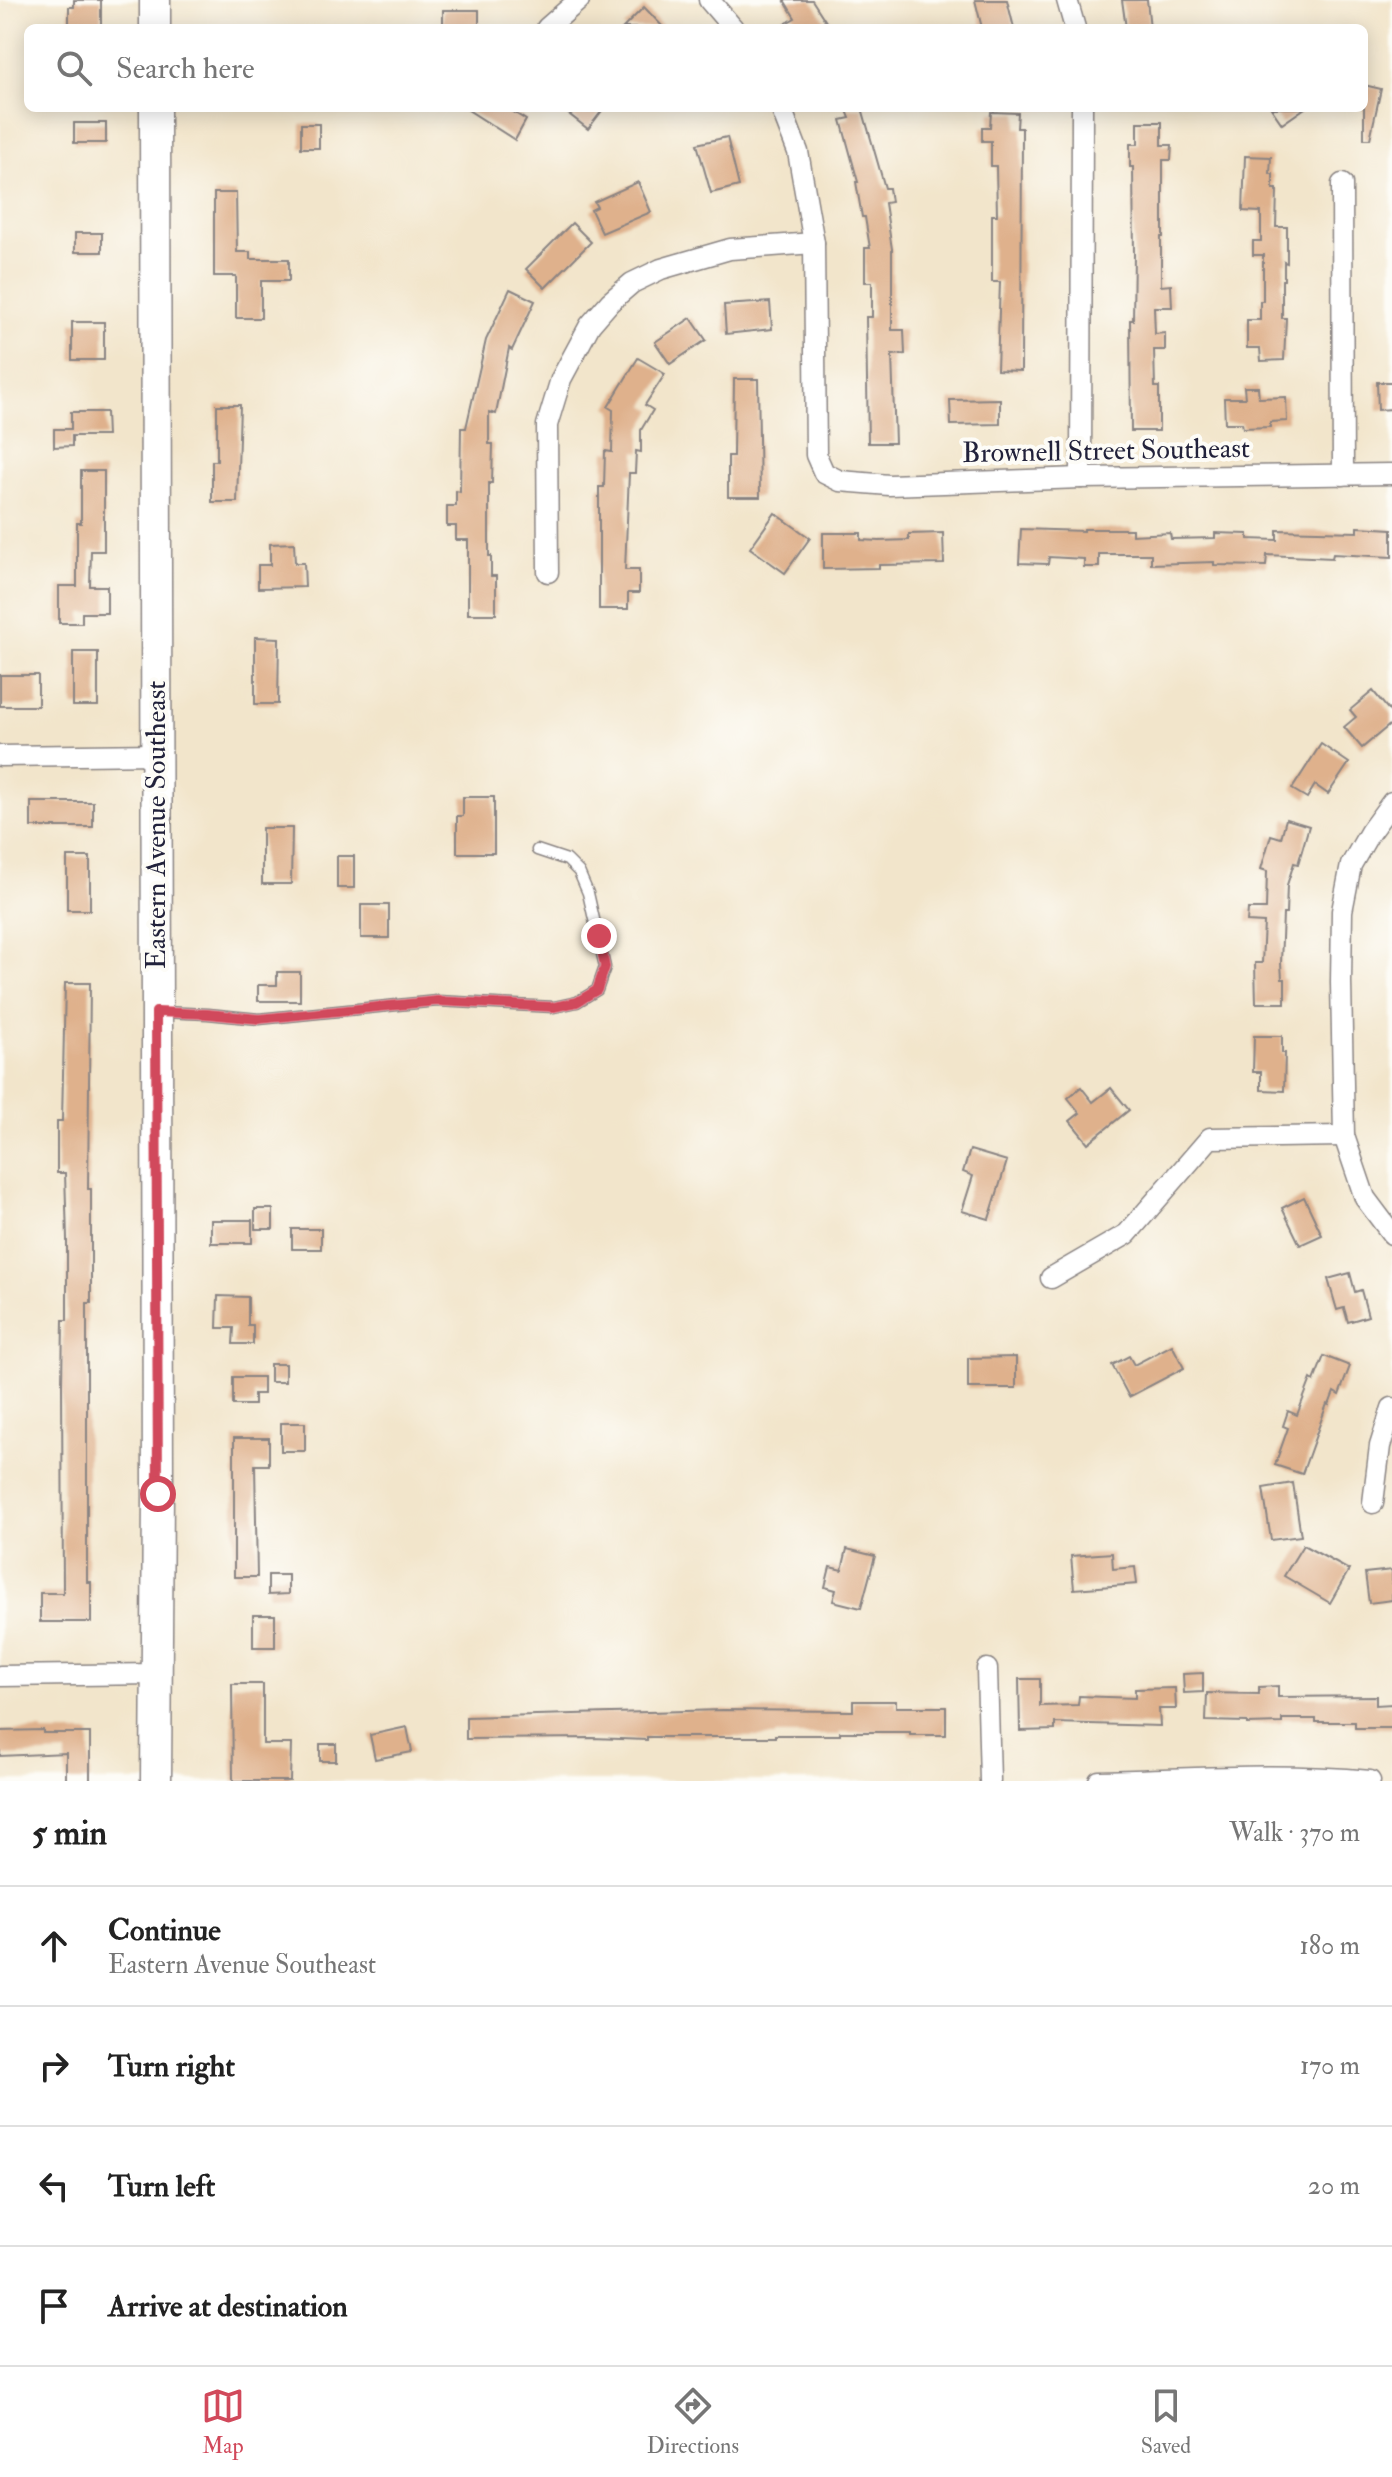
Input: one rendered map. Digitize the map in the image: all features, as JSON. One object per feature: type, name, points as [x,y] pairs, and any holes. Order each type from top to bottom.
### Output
[{"type":"street","points":[[155,0],[155,24]]},
{"type":"street","points":[[552,24],[579,0]]},
{"type":"street","points":[[709,0],[730,24]]},
{"type":"street","points":[[1067,0],[1074,24]]},
{"type":"street","name":"Eastern Avenue Southeast","points":[[155,112],[158,754],[156,1781]]},
{"type":"street","points":[[548,572],[547,425],[561,379],[590,325],[632,283],[661,269],[730,249],[814,243],[798,152],[783,112]]},
{"type":"street","points":[[1081,478],[1082,112]]},
{"type":"street","points":[[1342,184],[1343,475]]},
{"type":"street","name":"Brownell Street Southeast","points":[[814,243],[816,455],[824,473],[840,481],[889,485],[1081,478],[1392,474]]},
{"type":"street","points":[[0,756],[158,754]]},
{"type":"street","points":[[1392,802],[1351,865],[1342,911],[1344,1136],[1365,1198],[1392,1234]]},
{"type":"street","points":[[1051,1278],[1127,1234],[1210,1138],[1344,1136]]},
{"type":"street","points":[[1373,1503],[1380,1446],[1392,1408]]},
{"type":"street","points":[[987,1669],[990,1781]]},
{"type":"street","points":[[0,1676],[156,1674]]},
{"type":"street","points":[[1099,1781],[1370,1781]]},
{"type":"lane","points":[[156,1012],[259,1019],[437,1001],[554,1007],[577,1002],[597,990],[605,967],[588,893],[579,872],[567,860],[537,850]]},
{"type":"building","points":[[74,0],[101,0],[101,24],[69,24],[69,7],[74,7]]},
{"type":"building","points":[[784,0],[812,0],[827,24],[785,24],[795,18]]},
{"type":"building","points":[[975,0],[1007,0],[1013,24],[981,24]]},
{"type":"building","points":[[1122,0],[1147,0],[1150,24],[1125,24]]},
{"type":"building","points":[[644,7],[660,24],[627,24]]},
{"type":"building","points":[[443,10],[479,10],[479,24],[443,24]]},
{"type":"building","points":[[1368,86],[1381,89],[1370,139],[1364,139]]},
{"type":"building","points":[[471,112],[513,112],[526,120],[515,140]]},
{"type":"building","points":[[566,112],[601,112],[588,129]]},
{"type":"building","points":[[848,112],[863,112],[891,202],[885,203],[892,249],[892,330],[904,330],[905,354],[892,355],[895,443],[868,443],[866,317],[872,317],[872,282],[865,282],[865,248],[870,248],[858,182],[841,120],[850,118]]},
{"type":"building","points":[[991,112],[1018,113],[1017,128],[1022,128],[1021,371],[997,370],[1000,282],[992,282],[992,215],[997,215],[996,166],[991,166],[991,141],[982,141],[982,127],[990,127]]},
{"type":"building","points":[[1274,112],[1299,112],[1282,124]]},
{"type":"building","points":[[1138,122],[1162,122],[1162,145],[1172,145],[1171,160],[1163,160],[1161,286],[1171,285],[1172,307],[1154,307],[1155,334],[1165,333],[1165,350],[1154,350],[1155,387],[1159,387],[1159,431],[1131,431],[1130,320],[1133,320],[1134,255],[1130,144],[1138,144]]},
{"type":"building","points":[[74,123],[106,123],[106,143],[74,143]]},
{"type":"building","points":[[301,124],[319,124],[319,148],[301,148]]},
{"type":"building","points":[[727,137],[739,186],[711,193],[697,144]]},
{"type":"building","points":[[1245,156],[1271,157],[1270,174],[1273,174],[1273,189],[1277,189],[1276,227],[1287,227],[1287,263],[1284,262],[1282,280],[1282,318],[1286,318],[1284,360],[1261,361],[1260,348],[1247,348],[1247,320],[1260,320],[1263,255],[1253,255],[1253,241],[1261,241],[1261,212],[1243,211]]},
{"type":"building","points":[[638,182],[651,212],[602,233],[591,210],[597,207],[594,202]]},
{"type":"building","points":[[214,193],[236,193],[237,252],[250,252],[250,259],[289,259],[289,281],[261,281],[261,318],[236,318],[236,276],[214,276]]},
{"type":"building","points":[[572,223],[591,242],[545,288],[526,269]]},
{"type":"building","points":[[75,233],[102,233],[102,252],[75,252]]},
{"type":"building","points":[[510,289],[535,301],[512,350],[509,348],[496,414],[489,412],[489,444],[493,444],[492,483],[489,483],[489,556],[491,576],[496,576],[496,614],[468,614],[468,540],[456,540],[456,526],[447,526],[447,506],[456,506],[456,491],[460,492],[461,428],[466,428],[486,340]]},
{"type":"building","points":[[770,302],[772,329],[726,334],[724,305]]},
{"type":"building","points":[[691,318],[706,340],[670,364],[655,342]]},
{"type":"building","points":[[72,322],[104,322],[104,360],[72,360]]},
{"type":"building","points":[[638,358],[665,374],[645,405],[653,410],[641,430],[641,452],[636,451],[635,473],[629,473],[625,570],[639,570],[639,593],[628,593],[628,609],[599,609],[599,487],[604,487],[605,451],[612,452],[613,410],[608,407]]},
{"type":"building","points":[[734,379],[758,379],[760,497],[728,497],[728,456],[733,456]]},
{"type":"building","points":[[1377,382],[1392,382],[1392,409],[1378,410]]},
{"type":"building","points":[[1244,387],[1258,387],[1259,398],[1286,397],[1287,421],[1270,422],[1270,427],[1243,428],[1242,423],[1225,423],[1224,398],[1245,398]]},
{"type":"building","points":[[1000,399],[1000,424],[951,425],[950,400]]},
{"type":"building","points":[[217,405],[240,405],[237,502],[212,502],[212,461],[217,461]]},
{"type":"building","points":[[71,412],[106,412],[107,436],[72,436],[72,446],[54,447],[54,429],[71,429]]},
{"type":"building","points":[[81,471],[104,471],[104,551],[91,551],[90,586],[107,586],[107,613],[82,613],[82,623],[59,623],[59,586],[77,586]]},
{"type":"building","points":[[775,513],[810,538],[785,573],[750,548]]},
{"type":"building","points":[[1358,527],[1392,529],[1392,557],[1267,555],[1266,566],[1214,565],[1214,562],[1151,564],[1151,554],[1099,554],[1099,567],[1084,567],[1084,559],[1049,557],[1048,564],[1019,563],[1021,529],[1132,529],[1132,535],[1170,533],[1171,539],[1215,538],[1215,533],[1248,534],[1248,539],[1277,540],[1277,530],[1358,532]]},
{"type":"building","points":[[823,533],[861,533],[861,540],[879,541],[909,540],[909,534],[943,533],[944,564],[823,569]]},
{"type":"building","points":[[294,543],[295,563],[304,563],[305,587],[258,588],[258,565],[270,565],[270,544]]},
{"type":"building","points":[[255,637],[279,638],[278,704],[255,704]]},
{"type":"building","points":[[73,652],[98,652],[98,706],[73,706]]},
{"type":"building","points":[[0,675],[38,675],[38,706],[0,706]]},
{"type":"building","points":[[1373,691],[1392,714],[1392,723],[1362,748],[1344,727],[1356,717],[1350,710]]},
{"type":"building","points":[[1321,744],[1349,763],[1328,794],[1315,785],[1307,798],[1292,789]]},
{"type":"building","points":[[463,797],[494,797],[494,853],[457,853],[457,816],[463,816]]},
{"type":"building","points":[[31,802],[93,802],[93,827],[31,827]]},
{"type":"building","points":[[1286,819],[1309,826],[1298,864],[1294,863],[1287,885],[1286,914],[1283,914],[1281,963],[1285,1003],[1256,1003],[1255,963],[1262,963],[1264,923],[1247,922],[1248,909],[1266,909],[1267,871],[1261,869],[1271,835],[1281,838]]},
{"type":"building","points":[[262,828],[292,828],[291,884],[262,884]]},
{"type":"building","points":[[337,856],[354,856],[354,888],[337,888]]},
{"type":"building","points":[[67,857],[90,857],[90,910],[67,910]]},
{"type":"building","points":[[361,905],[389,905],[389,938],[361,938]]},
{"type":"building","points":[[277,972],[300,972],[300,1001],[258,1001],[258,985],[277,985]]},
{"type":"building","points":[[65,983],[90,983],[88,1189],[91,1189],[91,1303],[87,1303],[87,1582],[91,1582],[91,1622],[40,1622],[40,1593],[63,1593],[62,1384],[63,1320],[67,1320],[67,1239],[65,1173],[57,1173],[57,1121],[62,1121]]},
{"type":"building","points":[[1254,1036],[1282,1036],[1284,1091],[1261,1090],[1261,1072],[1253,1072]]},
{"type":"building","points":[[1081,1087],[1093,1102],[1111,1088],[1129,1110],[1088,1143],[1070,1121],[1080,1113],[1068,1098]]},
{"type":"building","points":[[970,1150],[1007,1161],[989,1219],[962,1211],[973,1176],[963,1172]]},
{"type":"building","points":[[1304,1197],[1322,1235],[1300,1245],[1282,1208]]},
{"type":"building","points":[[255,1209],[273,1209],[273,1229],[255,1229]]},
{"type":"building","points":[[211,1220],[252,1220],[252,1243],[211,1243]]},
{"type":"building","points":[[292,1229],[321,1229],[321,1249],[292,1249]]},
{"type":"building","points":[[1350,1273],[1355,1292],[1361,1290],[1368,1316],[1348,1322],[1344,1308],[1337,1310],[1328,1279]]},
{"type":"building","points":[[218,1296],[248,1297],[248,1325],[253,1325],[253,1344],[233,1344],[234,1328],[217,1328]]},
{"type":"building","points":[[1172,1345],[1184,1368],[1129,1397],[1112,1365],[1129,1356],[1134,1365]]},
{"type":"building","points":[[1324,1356],[1350,1366],[1339,1395],[1334,1392],[1327,1404],[1302,1474],[1275,1465],[1288,1428],[1283,1426],[1288,1411],[1297,1415]]},
{"type":"building","points":[[1016,1357],[1016,1388],[968,1388],[968,1358]]},
{"type":"building","points":[[270,1364],[285,1364],[285,1382],[270,1382]]},
{"type":"building","points":[[233,1377],[263,1377],[263,1394],[254,1394],[254,1405],[233,1405]]},
{"type":"building","points":[[281,1423],[305,1423],[305,1451],[281,1451]]},
{"type":"building","points":[[234,1438],[269,1438],[269,1465],[255,1465],[257,1577],[234,1577]]},
{"type":"building","points":[[1293,1483],[1301,1536],[1271,1540],[1263,1488]]},
{"type":"building","points":[[1303,1545],[1349,1570],[1330,1603],[1284,1576]]},
{"type":"building","points":[[847,1549],[875,1556],[861,1608],[833,1601],[836,1590],[825,1587],[830,1567],[842,1570]]},
{"type":"building","points":[[1112,1553],[1113,1569],[1135,1567],[1137,1584],[1074,1589],[1071,1556]]},
{"type":"building","points":[[1392,1570],[1392,1600],[1369,1603],[1365,1573]]},
{"type":"building","points":[[268,1575],[288,1575],[288,1594],[268,1595]]},
{"type":"building","points":[[253,1615],[275,1615],[275,1647],[253,1647]]},
{"type":"building","points":[[1203,1673],[1203,1692],[1184,1693],[1183,1674]]},
{"type":"building","points":[[1019,1679],[1040,1679],[1040,1706],[1078,1705],[1079,1696],[1135,1698],[1135,1689],[1175,1688],[1176,1709],[1159,1709],[1160,1726],[1055,1723],[1055,1730],[1020,1731]]},
{"type":"building","points":[[232,1684],[263,1684],[263,1744],[291,1744],[290,1781],[233,1781]]},
{"type":"building","points":[[1278,1686],[1278,1697],[1376,1696],[1376,1705],[1392,1704],[1392,1728],[1355,1728],[1355,1722],[1316,1722],[1316,1719],[1282,1719],[1282,1723],[1247,1724],[1206,1721],[1207,1693],[1259,1694],[1259,1687]]},
{"type":"building","points":[[853,1701],[896,1701],[896,1707],[946,1707],[946,1735],[840,1732],[840,1735],[775,1737],[647,1737],[647,1740],[466,1739],[466,1717],[723,1710],[853,1711]]},
{"type":"building","points":[[407,1727],[412,1752],[375,1759],[370,1735]]},
{"type":"building","points":[[43,1730],[43,1733],[90,1733],[90,1781],[66,1781],[66,1753],[0,1756],[0,1731]]},
{"type":"building","points":[[320,1744],[336,1744],[336,1761],[320,1761]]},
{"type":"route","points":[[158,1494],[156,1012],[259,1019],[437,1001],[554,1007],[577,1002],[597,990],[605,967],[599,936]]}]
